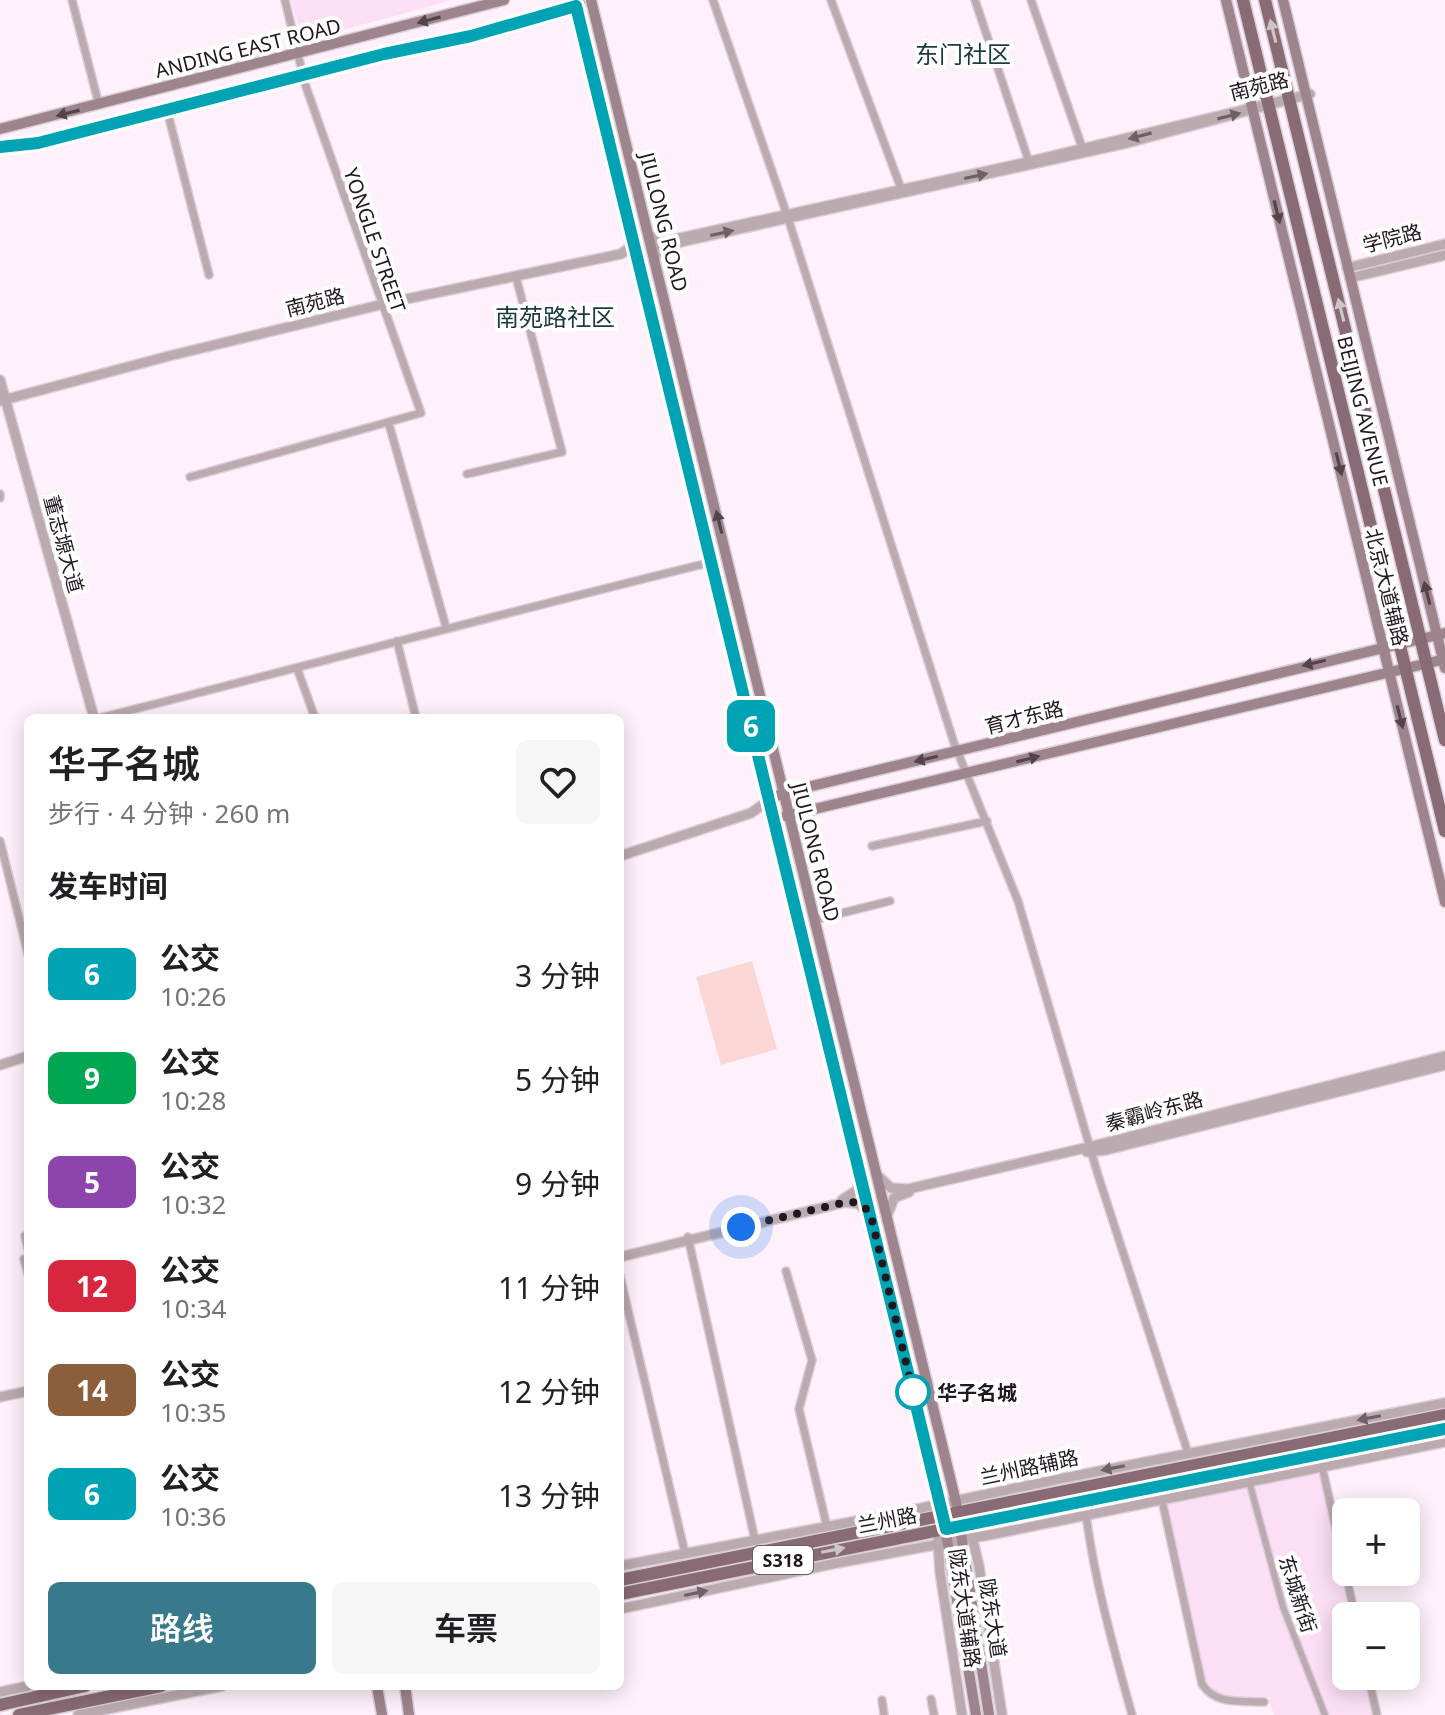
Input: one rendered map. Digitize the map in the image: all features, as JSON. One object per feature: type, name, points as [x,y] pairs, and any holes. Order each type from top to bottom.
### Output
[{"type":"main road","name":"ANDING EAST ROAD","points":[[0,129],[99,105],[297,48],[504,0]]},
{"type":"main road","name":"ANDING EAST ROAD","points":[[0,147],[38,143],[303,74],[471,36],[591,0]]},
{"type":"main road","name":"JIULONG ROAD","points":[[591,0],[966,1532]]},
{"type":"main road","name":"北京大道辅路","points":[[1226,0],[1445,902]]},
{"type":"main road","name":"BEIJING AVENUE","points":[[1243,0],[1445,831]]},
{"type":"main road","name":"BEIJING AVENUE","points":[[1265,0],[1445,740]]},
{"type":"main road","name":"北京大道辅路","points":[[1283,0],[1441,634],[1444,662]]},
{"type":"main road","name":"JIULONG ROAD","points":[[576,3],[871,1216],[941,1512],[943,1536]]},
{"type":"main road","name":"育才东路","points":[[769,800],[783,793],[1441,634]]},
{"type":"main road","name":"育才东路","points":[[774,817],[968,774],[1426,663],[1444,662]]},
{"type":"main road","name":"兰州路","points":[[624,1579],[941,1512],[1445,1415]]},
{"type":"main road","name":"兰州路","points":[[624,1593],[966,1532],[1445,1429]]},
{"type":"main road","name":"陇东大道","points":[[966,1532],[989,1715]]},
{"type":"main road","name":"陇东大道","points":[[943,1536],[976,1715]]},
{"type":"main road","points":[[0,1705],[67,1690]]},
{"type":"main road","points":[[19,1715],[141,1690]]},
{"type":"main road","points":[[378,1690],[382,1715]]},
{"type":"main road","points":[[406,1690],[409,1715]]},
{"type":"street","points":[[72,0],[99,105]]},
{"type":"street","name":"YONGLE STREET","points":[[285,0],[303,74],[381,306],[421,413],[389,424]]},
{"type":"street","points":[[713,0],[788,217],[958,752],[1018,901],[1090,1149],[1188,1453]]},
{"type":"street","points":[[831,0],[902,190]]},
{"type":"street","points":[[975,0],[1029,163]]},
{"type":"street","points":[[1031,0],[1084,151]]},
{"type":"street","name":"南苑路","points":[[654,260],[659,248],[667,245],[1084,151],[1306,95]]},
{"type":"street","points":[[167,110],[209,275]]},
{"type":"street","name":"南苑路","points":[[648,234],[655,240],[666,241],[788,217]]},
{"type":"street","name":"南苑路","points":[[516,279],[621,254],[628,249],[633,237]]},
{"type":"street","name":"学院路","points":[[1349,273],[1445,244]]},
{"type":"street","name":"学院路","points":[[1349,273],[1445,255]]},
{"type":"street","name":"南苑路","points":[[2,402],[381,306],[627,256],[639,263]]},
{"type":"street","points":[[467,474],[562,452],[516,279]]},
{"type":"street","name":"董志塬大道","points":[[0,380],[2,402],[93,714]]},
{"type":"street","points":[[190,477],[389,424],[446,627]]},
{"type":"street","points":[[110,714],[712,562]]},
{"type":"street","points":[[397,641],[415,714]]},
{"type":"street","points":[[297,668],[311,714]]},
{"type":"street","name":"育才东路","points":[[624,858],[751,813],[769,800]]},
{"type":"street","name":"育才东路","points":[[624,858],[759,816],[774,817]]},
{"type":"street","points":[[872,846],[987,821]]},
{"type":"street","points":[[0,841],[24,939]]},
{"type":"street","points":[[814,920],[890,901]]},
{"type":"street","points":[[0,1062],[24,1054]]},
{"type":"street","name":"秦霸岭东路","points":[[887,1216],[891,1202],[900,1195],[1445,1056]]},
{"type":"street","name":"秦霸岭东路","points":[[876,1174],[891,1188],[908,1189],[1090,1149],[1106,1150],[1445,1065]]},
{"type":"street","points":[[624,1254],[845,1199],[857,1190],[861,1176]]},
{"type":"street","points":[[688,1238],[852,1201],[864,1207],[871,1216]]},
{"type":"street","points":[[688,1238],[755,1540]]},
{"type":"street","points":[[786,1271],[812,1360],[799,1409],[827,1527]]},
{"type":"street","points":[[624,1293],[685,1553]]},
{"type":"street","points":[[0,1395],[24,1391]]},
{"type":"street","name":"兰州路辅路","points":[[959,1509],[1188,1453],[1445,1403]]},
{"type":"street","points":[[966,1532],[1086,1515],[1445,1442]]},
{"type":"street","points":[[1322,1466],[1352,1602]]},
{"type":"street","name":"东城新街","points":[[1249,1481],[1283,1607],[1325,1715]]},
{"type":"street","points":[[1162,1500],[1202,1684],[1206,1691],[1222,1700],[1264,1702]]},
{"type":"street","points":[[624,1565],[827,1527],[941,1512]]},
{"type":"street","points":[[1086,1515],[1112,1644],[1132,1715]]},
{"type":"street","name":"陇东大道辅路","points":[[966,1532],[1002,1715]]},
{"type":"street","points":[[624,1608],[837,1563],[943,1536]]},
{"type":"street","name":"陇东大道辅路","points":[[943,1536],[962,1715]]},
{"type":"street","points":[[0,1692],[24,1687]]},
{"type":"street","points":[[78,1715],[202,1690]]},
{"type":"street","points":[[1371,1690],[1377,1715]]},
{"type":"street","points":[[931,1699],[934,1715]]},
{"type":"street","points":[[882,1700],[884,1715]]},
{"type":"shaded area","points":[[291,0],[452,0],[303,41]]},
{"type":"shaded area","points":[[752,961],[777,1049],[721,1065],[696,977]]},
{"type":"shaded area","points":[[1321,1473],[1332,1524],[1332,1586],[1345,1586],[1349,1602],[1332,1602],[1332,1690],[1368,1690],[1373,1715],[1274,1715],[1268,1697],[1220,1696],[1202,1684],[1166,1504]]},
{"type":"bus line","name":"6","points":[[0,147],[38,143],[303,74],[471,36],[576,6],[946,1529],[1445,1429]]},
{"type":"place","name":"华子名城","points":[[913,1392]]},
{"type":"district","name":"东门社区","points":[[963,53]]},
{"type":"district","name":"南苑路社区","points":[[555,316]]},
{"type":"route","points":[[741,1227],[852,1201],[864,1207],[871,1216],[913,1392]]}]
